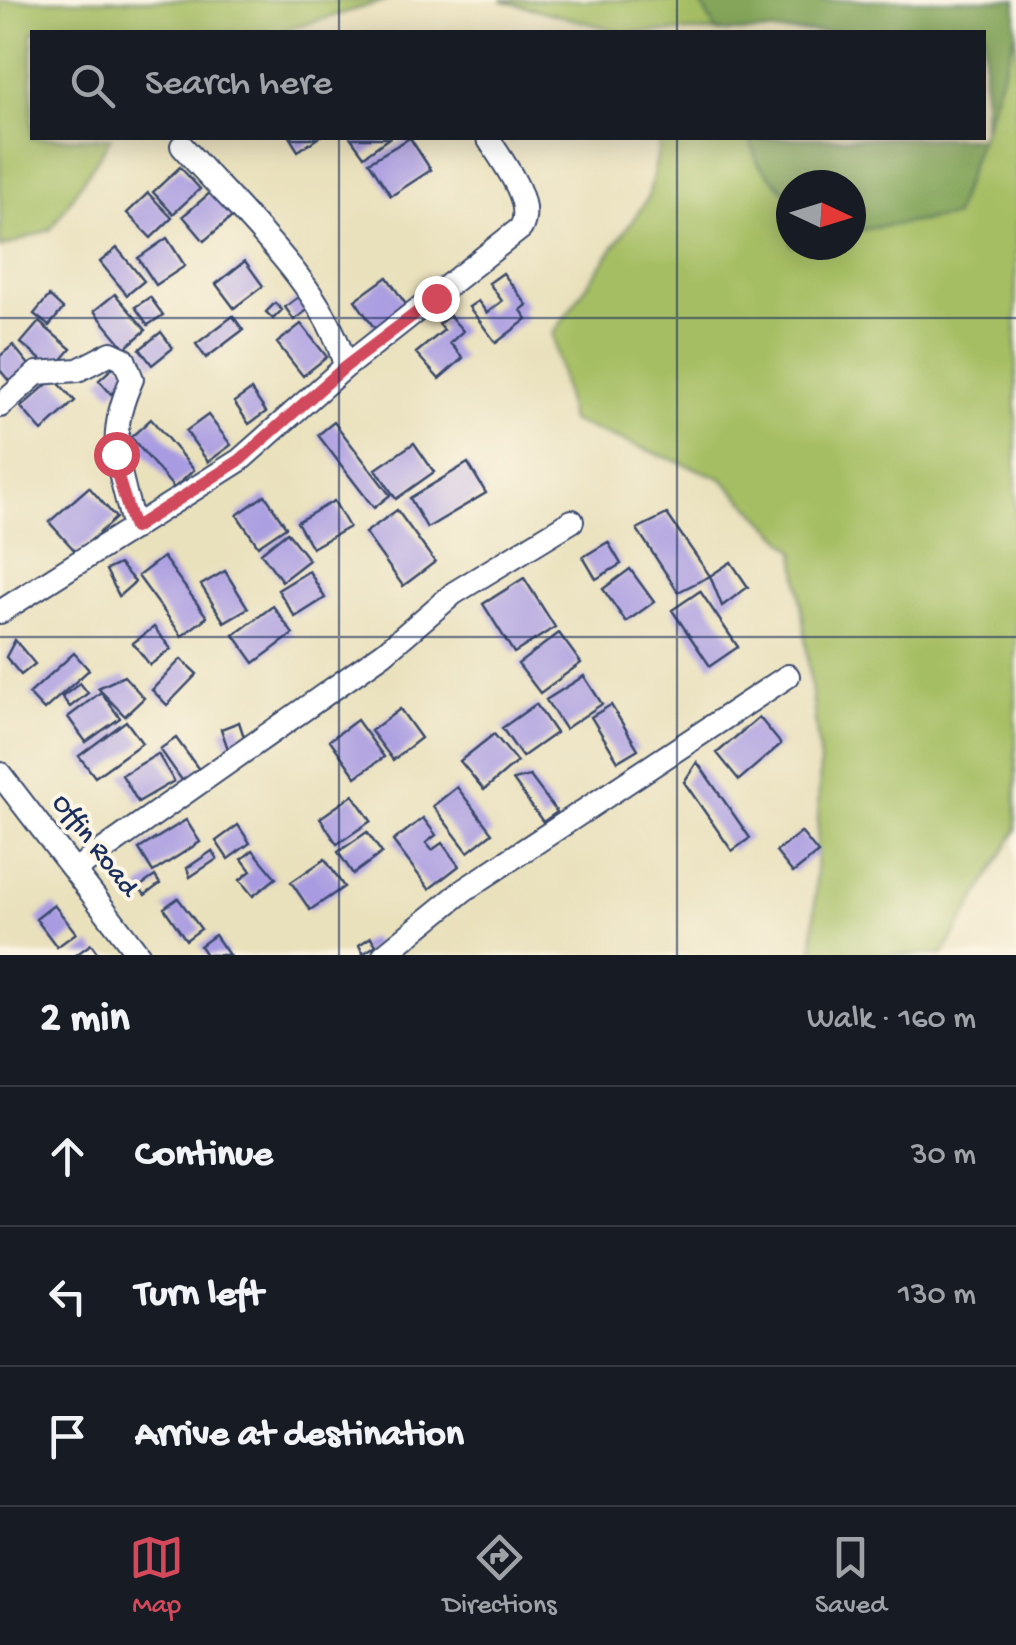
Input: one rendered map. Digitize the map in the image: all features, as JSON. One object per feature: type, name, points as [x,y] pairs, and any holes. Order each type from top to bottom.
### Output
[{"type":"street","points":[[0,612],[240,460],[345,367],[521,228],[527,217],[525,204],[489,140]]},
{"type":"street","points":[[182,146],[291,268],[336,337],[345,367]]},
{"type":"street","points":[[0,406],[43,370],[78,370],[111,354],[124,358],[132,379],[121,408],[116,466],[134,528]]},
{"type":"street","points":[[75,870],[384,653],[454,593],[572,521]]},
{"type":"street","points":[[384,955],[464,890],[788,676]]},
{"type":"street","name":"Offin Road","points":[[0,774],[139,955]]},
{"type":"green space","points":[[0,0],[387,0],[287,30],[30,30],[30,140],[110,140],[51,229],[0,248]]},
{"type":"green space","points":[[500,0],[699,0],[716,30],[614,30]]},
{"type":"green space","points":[[699,0],[1016,0],[1016,32],[986,122],[986,30],[716,30]]},
{"type":"green space","points":[[1016,32],[1016,831],[943,955],[813,955],[820,762],[795,551],[721,478],[570,421],[553,334],[648,198],[661,140],[751,140],[757,162],[776,182],[776,260],[866,260],[866,229],[954,216],[980,140],[986,140],[986,121]]},
{"type":"green space","points":[[751,140],[979,140],[954,216],[866,229],[866,170],[776,170],[776,182],[757,162]]},
{"type":"building","points":[[291,140],[315,140],[298,151]]},
{"type":"building","points":[[352,140],[386,140],[364,156]]},
{"type":"building","points":[[411,140],[431,170],[391,196],[369,162]]},
{"type":"building","points":[[180,167],[200,189],[173,214],[153,192]]},
{"type":"building","points":[[211,192],[232,217],[204,241],[183,216]]},
{"type":"building","points":[[148,193],[172,218],[151,238],[127,213]]},
{"type":"building","points":[[167,238],[185,266],[156,285],[138,258]]},
{"type":"building","points":[[117,248],[144,281],[127,295],[100,262]]},
{"type":"building","points":[[245,261],[263,286],[234,308],[216,284]]},
{"type":"building","points":[[503,273],[527,305],[521,310],[527,319],[496,343],[469,307],[478,301],[487,313],[502,301],[489,283]]},
{"type":"building","points":[[387,277],[407,306],[375,329],[355,300]]},
{"type":"building","points":[[115,294],[146,330],[125,348],[94,311]]},
{"type":"building","points":[[301,295],[310,308],[294,320],[285,307]]},
{"type":"building","points":[[49,296],[63,309],[49,326],[34,314]]},
{"type":"building","points":[[150,297],[163,315],[148,325],[135,307]]},
{"type":"building","points":[[275,303],[282,310],[273,319],[266,312]]},
{"type":"building","points":[[449,315],[463,331],[450,343],[463,358],[439,379],[416,353],[444,330],[439,324]]},
{"type":"building","points":[[233,316],[243,330],[206,358],[196,344]]},
{"type":"building","points":[[39,322],[71,349],[53,370],[21,343]]},
{"type":"building","points":[[301,324],[327,357],[303,376],[277,343]]},
{"type":"building","points":[[161,332],[173,348],[152,365],[140,349]]},
{"type":"building","points":[[13,345],[34,371],[14,387],[0,370],[0,356]]},
{"type":"building","points":[[120,361],[132,375],[111,394],[99,380]]},
{"type":"building","points":[[54,378],[75,401],[42,431],[21,407]]},
{"type":"building","points":[[251,390],[266,412],[249,424],[234,402]]},
{"type":"building","points":[[208,415],[231,445],[208,462],[186,431]]},
{"type":"building","points":[[151,419],[194,470],[174,488],[131,437]]},
{"type":"building","points":[[334,422],[390,495],[374,508],[318,435]]},
{"type":"building","points":[[414,443],[434,472],[396,499],[376,469]]},
{"type":"building","points":[[468,463],[486,493],[427,528],[410,498]]},
{"type":"building","points":[[89,487],[116,518],[77,553],[49,522]]},
{"type":"building","points":[[265,495],[286,527],[258,546],[237,515]]},
{"type":"building","points":[[334,501],[349,527],[312,548],[297,522]]},
{"type":"building","points":[[397,510],[435,562],[403,586],[365,533]]},
{"type":"building","points":[[667,514],[710,576],[678,592],[637,529]]},
{"type":"building","points":[[287,532],[309,560],[282,581],[261,553]]},
{"type":"building","points":[[608,542],[621,564],[596,579],[583,557]]},
{"type":"building","points":[[163,557],[207,617],[182,636],[138,576]]},
{"type":"building","points":[[731,562],[748,587],[722,606],[710,576]]},
{"type":"building","points":[[119,564],[135,582],[119,596],[106,570]]},
{"type":"building","points":[[630,569],[654,602],[626,622],[603,589]]},
{"type":"building","points":[[225,571],[248,608],[224,622],[201,585]]},
{"type":"building","points":[[309,571],[325,598],[295,617],[278,590]]},
{"type":"building","points":[[524,578],[555,627],[514,653],[483,604]]},
{"type":"building","points":[[700,591],[738,647],[710,666],[672,610]]},
{"type":"building","points":[[273,606],[293,634],[254,663],[234,635]]},
{"type":"building","points":[[154,627],[171,649],[150,665],[133,643]]},
{"type":"building","points":[[559,633],[581,663],[540,693],[518,664]]},
{"type":"building","points":[[15,640],[35,664],[21,675],[6,657]]},
{"type":"building","points":[[74,653],[89,670],[44,710],[29,694]]},
{"type":"building","points":[[181,659],[197,674],[167,705],[152,690]]},
{"type":"building","points":[[124,676],[144,698],[125,716],[98,688]]},
{"type":"building","points":[[584,676],[602,704],[565,729],[546,700]]},
{"type":"building","points":[[80,683],[88,693],[70,707],[62,697]]},
{"type":"building","points":[[101,692],[120,718],[86,742],[68,717]]},
{"type":"building","points":[[536,704],[556,733],[522,757],[502,728]]},
{"type":"building","points":[[611,705],[638,749],[618,761],[591,717]]},
{"type":"building","points":[[400,709],[421,738],[393,760],[371,731]]},
{"type":"building","points":[[759,717],[781,744],[739,780],[717,753]]},
{"type":"building","points":[[357,720],[384,757],[356,777],[330,740]]},
{"type":"building","points":[[126,721],[142,743],[95,777],[79,756]]},
{"type":"building","points":[[239,722],[246,743],[228,749],[221,729]]},
{"type":"building","points":[[494,734],[517,762],[484,790],[460,761]]},
{"type":"building","points":[[176,738],[200,771],[184,783],[160,749]]},
{"type":"building","points":[[158,754],[174,781],[138,802],[122,775]]},
{"type":"building","points":[[697,762],[750,838],[732,851],[684,782]]},
{"type":"building","points":[[530,776],[557,812],[543,822],[513,780]]},
{"type":"building","points":[[457,787],[492,833],[468,852],[433,806]]},
{"type":"building","points":[[353,795],[371,821],[337,844],[320,818]]},
{"type":"building","points":[[423,818],[436,835],[426,843],[432,850],[442,843],[459,866],[429,889],[393,841]]},
{"type":"building","points":[[186,820],[200,842],[153,872],[139,849]]},
{"type":"building","points":[[238,825],[250,843],[228,859],[216,841]]},
{"type":"building","points":[[367,832],[382,853],[353,874],[338,852]]},
{"type":"building","points":[[801,832],[818,853],[793,873],[776,852]]},
{"type":"building","points":[[253,850],[276,878],[253,896],[240,880],[251,871],[242,859]]},
{"type":"building","points":[[212,851],[217,859],[190,877],[187,868]]},
{"type":"building","points":[[325,859],[344,887],[310,910],[291,882]]},
{"type":"building","points":[[155,876],[160,884],[145,895],[139,887]]},
{"type":"building","points":[[178,898],[201,929],[186,940],[164,908]]},
{"type":"building","points":[[54,905],[76,933],[57,947],[36,919]]},
{"type":"building","points":[[215,935],[229,955],[206,955],[200,946]]},
{"type":"building","points":[[371,937],[376,945],[363,954],[359,945]]},
{"type":"building","points":[[91,944],[99,955],[76,955]]},
{"type":"route","points":[[116,454],[117,474],[134,528],[240,460],[345,367],[436,298]]}]
